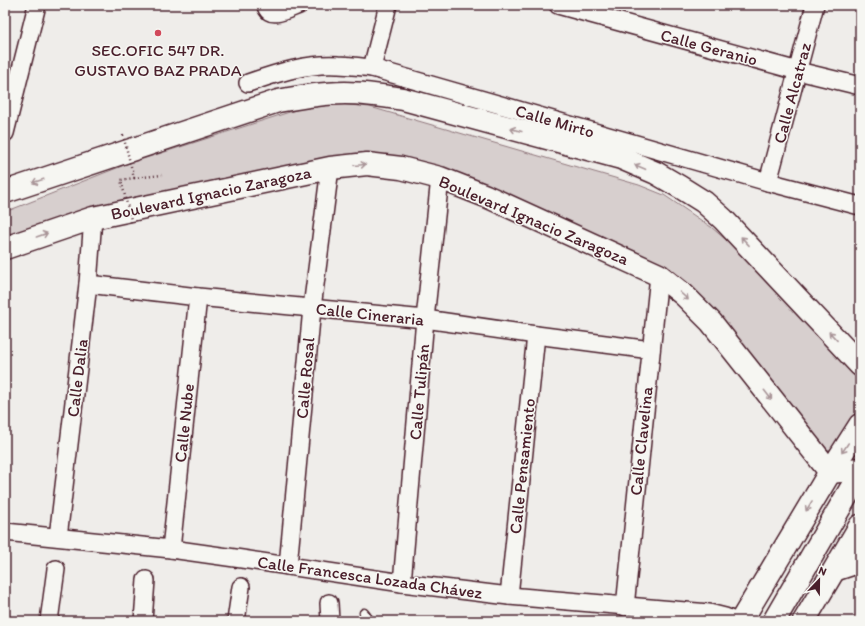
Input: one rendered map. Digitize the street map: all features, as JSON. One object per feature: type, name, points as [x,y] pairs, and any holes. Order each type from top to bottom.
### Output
[{"type":"main road","points":[[5,192],[278,101],[308,95],[345,93],[370,94],[403,99],[621,158],[656,173],[704,202],[724,218],[860,365]]},
{"type":"main road","name":"Boulevard Ignacio Zaragoza","points":[[5,248],[93,218],[330,168],[367,164],[401,168],[440,178],[486,196],[659,275],[684,295],[711,322],[830,472]]},
{"type":"main road","points":[[741,621],[830,472],[860,425]]},
{"type":"main road","points":[[830,472],[860,468]]},
{"type":"main road","points":[[774,621],[860,473]]},
{"type":"main road","points":[[787,621],[860,496]]},
{"type":"main road","points":[[804,621],[860,526]]},
{"type":"street","points":[[5,133],[37,5]]},
{"type":"street","points":[[266,5],[268,11],[275,13],[280,13],[299,5]]},
{"type":"street","points":[[372,68],[388,5]]},
{"type":"street","name":"Calle Geranio","points":[[558,5],[798,71],[860,86]]},
{"type":"street","name":"Calle Alcatraz","points":[[768,182],[815,5]]},
{"type":"street","name":"Calle Mirto","points":[[248,83],[281,72],[310,66],[337,65],[372,68],[768,182],[860,206]]},
{"type":"street","name":"Calle Rosal","points":[[288,566],[312,308],[330,168]]},
{"type":"street","name":"Calle Tulipán","points":[[402,583],[440,178]]},
{"type":"street","name":"Calle Dalia","points":[[58,537],[88,284],[93,218]]},
{"type":"street","name":"Calle Clavelina","points":[[625,607],[659,275]]},
{"type":"street","name":"Calle Cineraria","points":[[88,284],[198,297],[426,319],[651,350]]},
{"type":"street","name":"Calle Nube","points":[[171,549],[198,297]]},
{"type":"street","name":"Calle Pensamiento","points":[[509,596],[536,335]]},
{"type":"street","name":"Calle Francesca Lozada Chávez","points":[[5,532],[171,549],[402,583],[509,596],[625,607],[676,614],[709,613],[734,621]]},
{"type":"street","points":[[833,572],[860,564]]},
{"type":"street","points":[[49,621],[56,570]]},
{"type":"street","points":[[143,621],[146,580]]},
{"type":"street","points":[[236,621],[241,587]]},
{"type":"street","points":[[329,603],[330,621]]},
{"type":"lane","points":[[364,613],[370,621]]},
{"type":"path","points":[[122,135],[134,178]]},
{"type":"path","points":[[132,224],[121,180],[162,175]]},
{"type":"shaded area","points":[[339,104],[370,107],[639,185],[664,195],[711,227],[739,251],[860,375],[860,409],[837,446],[830,450],[821,448],[667,277],[398,161],[5,249],[5,212],[127,164],[299,109]]},
{"type":"place","name":"SEC.OFIC 547 DR. GUSTAVO BAZ PRADA","points":[[158,33]]}]
